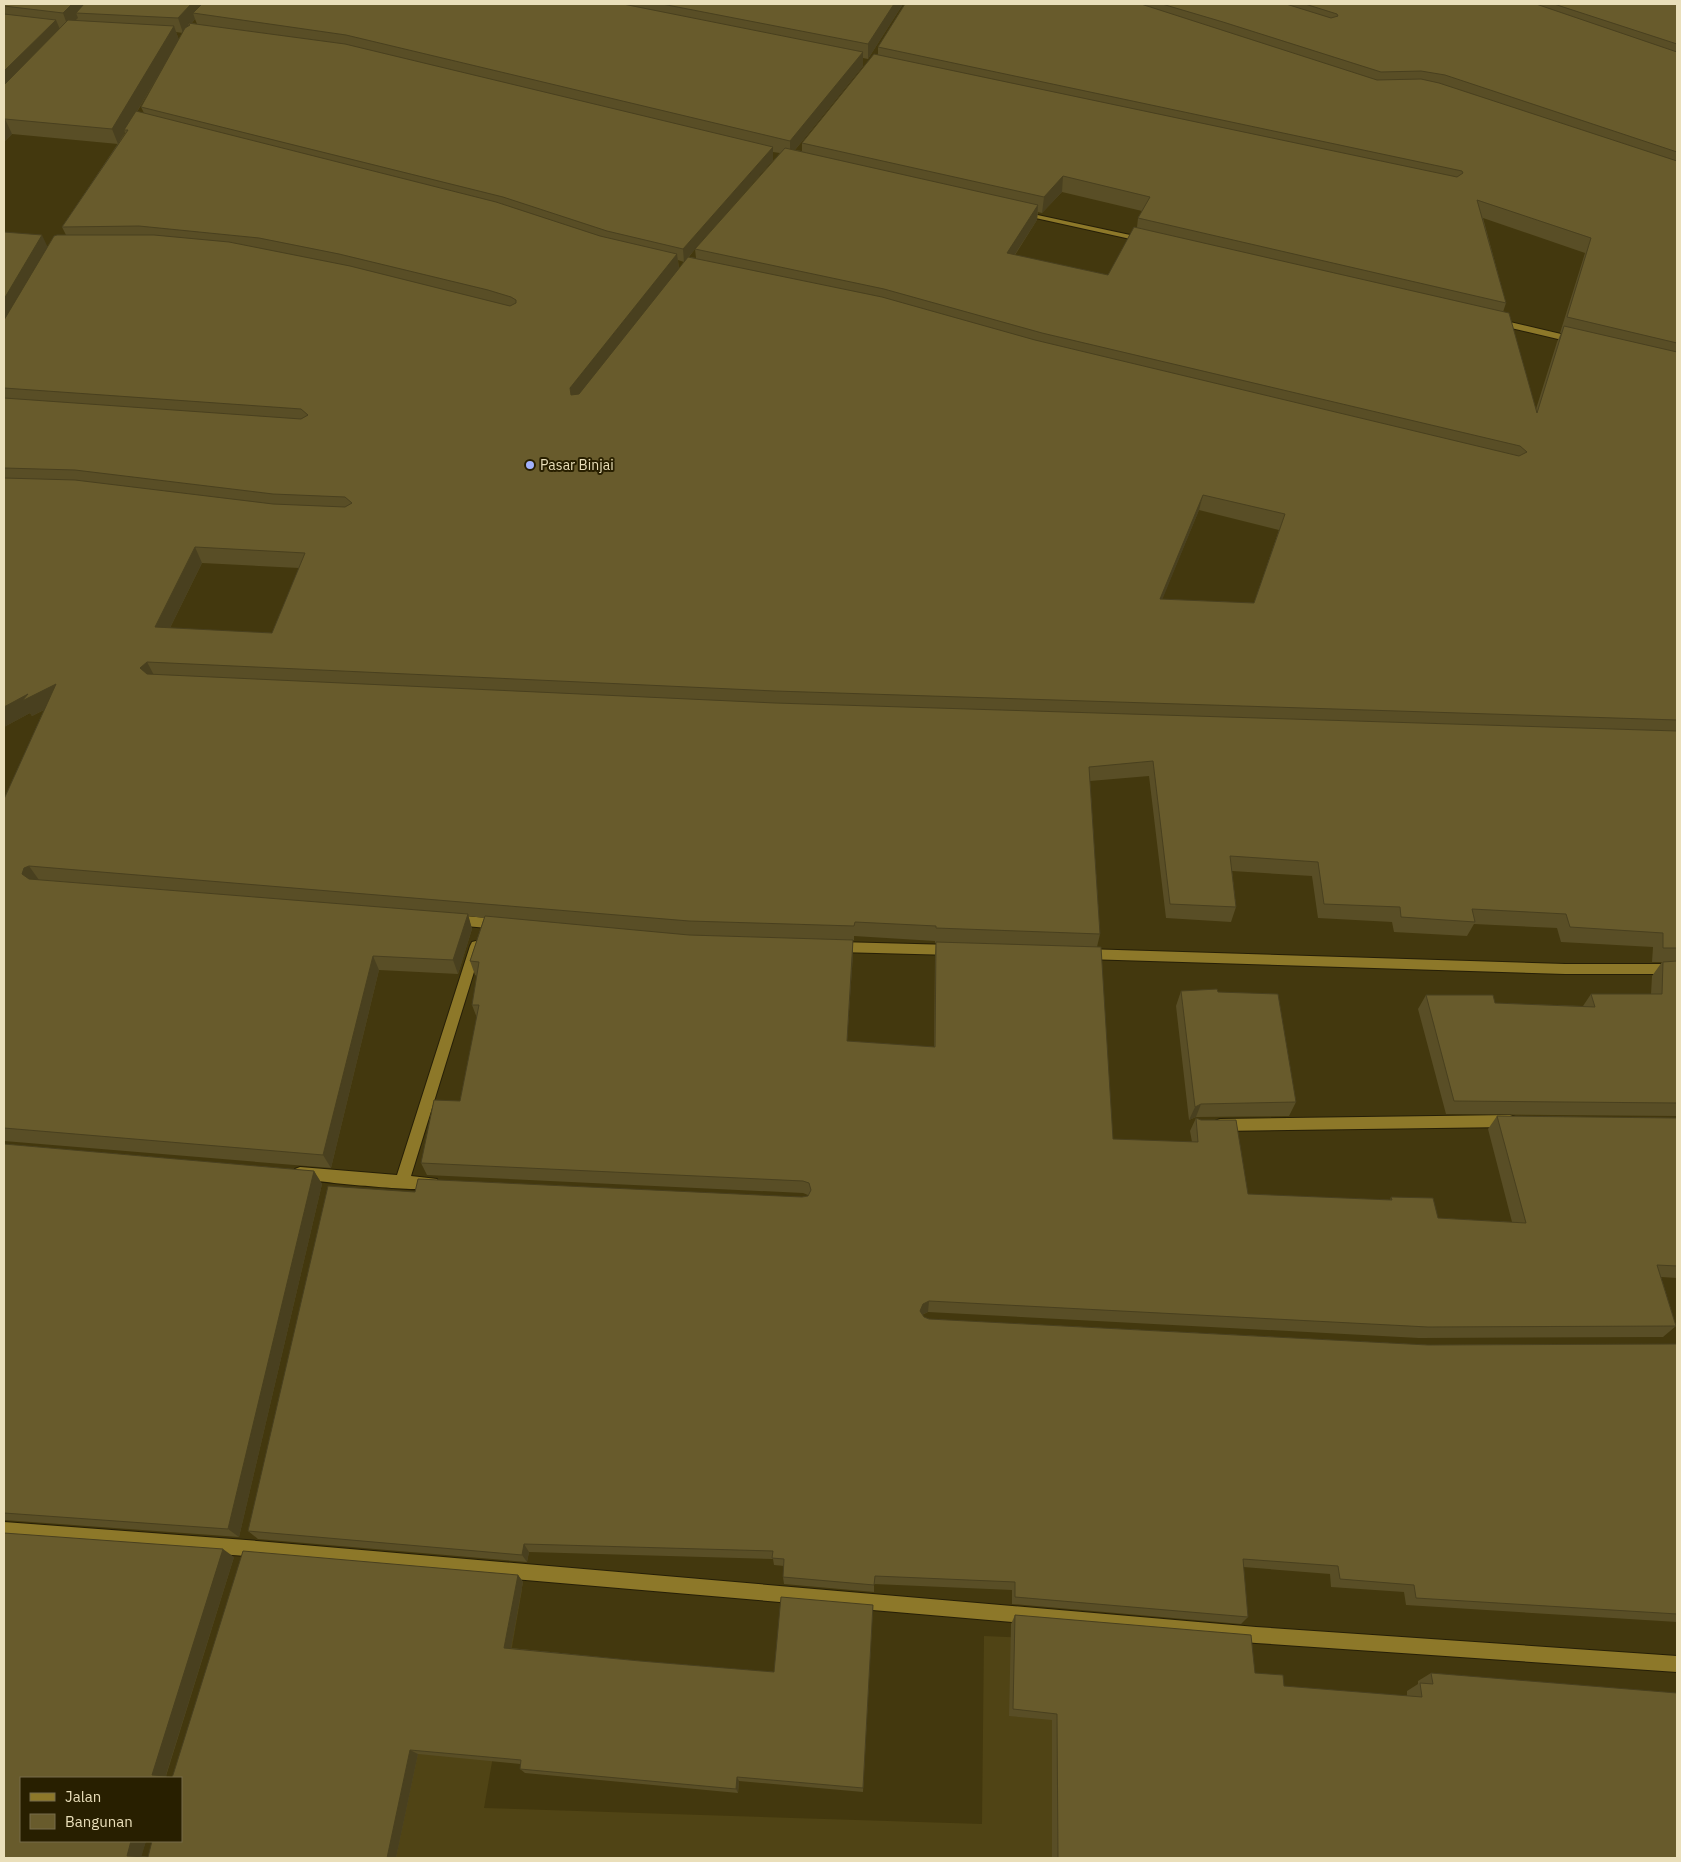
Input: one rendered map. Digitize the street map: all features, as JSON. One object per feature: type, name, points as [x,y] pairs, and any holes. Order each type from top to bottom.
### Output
[{"type":"street","points":[[1015,211],[1150,242]]},
{"type":"street","points":[[1488,320],[1583,342]]},
{"type":"street","points":[[444,920],[513,926]]},
{"type":"street","points":[[402,1182],[483,923]]},
{"type":"street","points":[[820,946],[969,951]]},
{"type":"street","points":[[1068,954],[1555,969],[1677,969]]},
{"type":"street","points":[[1206,1125],[1521,1121]]},
{"type":"street","points":[[282,1172],[451,1184]]},
{"type":"street","points":[[328,1195],[332,1176]]},
{"type":"street","points":[[4,1530],[247,1543],[1256,1636],[1677,1664]]},
{"type":"street","points":[[240,1566],[247,1543]]},
{"type":"shaded area","points":[[522,1590],[484,1808],[982,1824],[984,1636],[1156,1644],[1161,1858],[291,1858]]},
{"type":"building","points":[[4,4],[72,4],[63,13],[4,6]]},
{"type":"building","points":[[84,4],[191,4],[178,18],[76,13]]},
{"type":"building","points":[[202,4],[623,4],[863,52],[790,141],[346,35],[193,13]]},
{"type":"building","points":[[662,4],[894,4],[868,44]]},
{"type":"building","points":[[905,4],[1141,4],[1377,80],[1421,79],[1439,83],[1677,161],[1677,343],[1567,317],[1591,238],[1477,200],[1506,303],[1138,218],[1150,197],[1063,176],[1044,197],[802,143],[874,54],[1457,177],[1463,173],[1462,171],[878,47]]},
{"type":"building","points":[[1162,4],[1286,4],[1331,18],[1338,16],[1337,14],[1305,4],[1536,4],[1677,52],[1677,152],[1445,75],[1421,71],[1381,72]]},
{"type":"building","points":[[1554,4],[1677,4],[1677,44]]},
{"type":"building","points":[[4,14],[56,20],[4,71]]},
{"type":"building","points":[[68,20],[174,26],[112,129],[5,119],[4,121],[4,85]]},
{"type":"building","points":[[188,23],[345,44],[773,147],[683,249],[607,231],[503,197],[141,107],[185,28],[190,25]]},
{"type":"building","points":[[136,111],[496,202],[600,236],[677,254],[570,388],[571,395],[579,394],[688,257],[882,297],[1035,340],[1519,456],[1527,452],[1520,446],[1042,333],[884,289],[695,249],[785,148],[1038,205],[1007,253],[1108,275],[1134,227],[1509,313],[1537,413],[1564,326],[1677,352],[1677,720],[775,691],[147,662],[140,668],[147,674],[775,703],[1677,731],[1677,948],[1663,948],[1663,933],[1570,927],[1566,914],[1472,909],[1475,922],[1401,917],[1400,907],[1324,904],[1318,862],[1230,856],[1236,907],[1170,904],[1153,761],[1089,767],[1100,934],[936,928],[936,926],[855,922],[854,926],[689,921],[29,866],[24,868],[22,874],[29,879],[468,914],[453,960],[373,956],[323,1155],[4,1128],[4,799],[56,684],[22,701],[28,694],[4,707],[4,478],[75,480],[273,504],[345,507],[352,503],[345,497],[273,494],[75,470],[4,468],[4,398],[301,419],[308,415],[301,409],[4,388],[4,320],[54,236],[154,235],[229,242],[350,266],[510,306],[516,303],[516,300],[511,297],[488,290],[339,254],[259,238],[139,226],[62,227],[128,130],[124,130]],"holes":[[[1203,495],[1285,514],[1254,603],[1160,599]],[[195,547],[305,553],[272,633],[155,627]]]},
{"type":"building","points":[[4,232],[42,235],[4,299]]},
{"type":"building","points":[[485,916],[689,935],[853,940],[847,1041],[935,1047],[936,942],[1101,947],[1113,1139],[1198,1142],[1196,1118],[1201,1120],[1236,1120],[1248,1194],[1392,1200],[1391,1197],[1433,1198],[1438,1218],[1526,1223],[1497,1116],[1677,1118],[1677,1266],[1657,1265],[1676,1326],[1428,1327],[929,1301],[923,1304],[920,1311],[924,1317],[929,1319],[1428,1345],[1677,1344],[1677,1614],[1416,1598],[1414,1585],[1340,1579],[1338,1566],[1243,1559],[1248,1617],[1015,1597],[1015,1582],[875,1576],[874,1585],[783,1577],[784,1559],[772,1558],[773,1551],[524,1544],[522,1555],[248,1531],[328,1186],[415,1192],[418,1179],[802,1197],[808,1196],[811,1190],[809,1183],[803,1181],[421,1163],[434,1100],[460,1101],[479,1005],[472,1005],[479,962],[470,961]]},
{"type":"building","points":[[1677,961],[1677,1103],[1454,1101],[1426,995],[1493,995],[1495,1003],[1595,1007],[1591,994],[1662,994],[1663,962]]},
{"type":"building","points":[[1217,989],[1218,992],[1278,994],[1296,1102],[1201,1104],[1195,1107],[1181,991]]},
{"type":"building","points":[[4,1144],[314,1171],[228,1529],[4,1513]]},
{"type":"building","points":[[4,1533],[223,1549],[152,1775],[168,1777],[20,1777],[20,1842],[131,1842],[127,1856],[148,1857],[152,1842],[182,1842],[182,1777],[172,1777],[243,1551],[518,1575],[504,1648],[640,1661],[774,1672],[781,1597],[873,1605],[863,1788],[737,1777],[736,1789],[520,1769],[521,1760],[410,1750],[387,1858],[4,1858]]},
{"type":"building","points":[[1015,1615],[1251,1635],[1255,1673],[1283,1675],[1284,1686],[1422,1697],[1420,1683],[1433,1684],[1431,1673],[1677,1693],[1677,1858],[1058,1858],[1057,1714],[1013,1709]]},
{"type":"place","name":"Pasar Binjai","points":[[530,465]]}]
